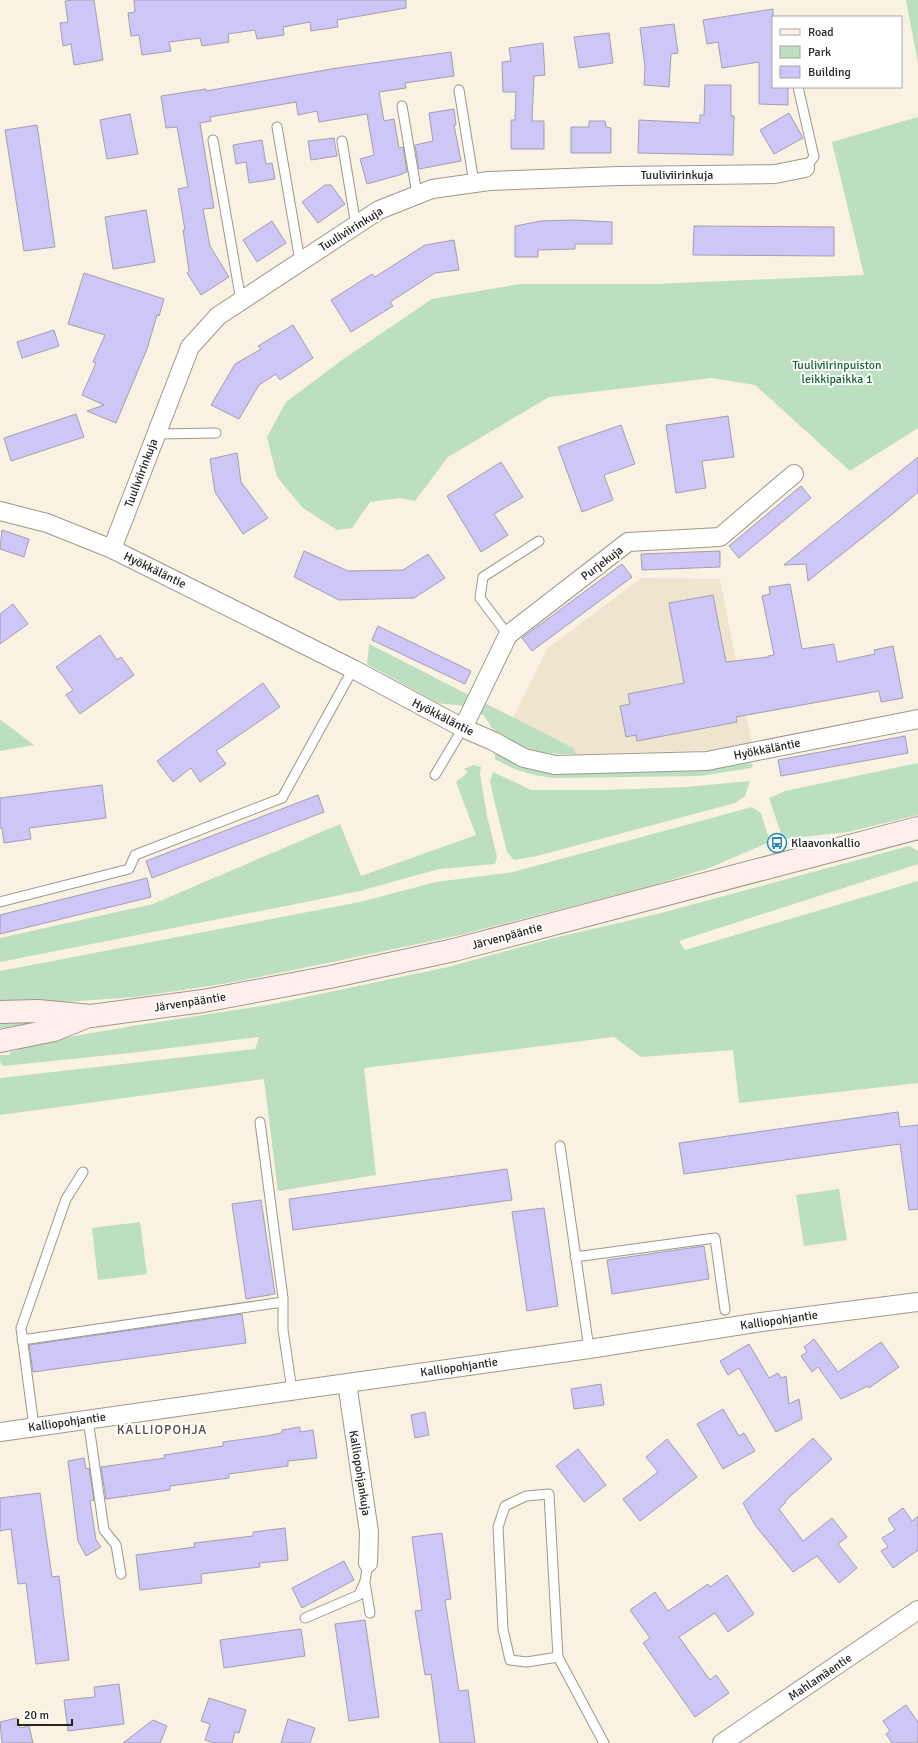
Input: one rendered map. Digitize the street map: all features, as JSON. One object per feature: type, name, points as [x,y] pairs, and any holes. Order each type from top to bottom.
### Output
[{"type":"main road","name":"Järvenpääntie","points":[[0,1012],[38,1011],[91,1016],[203,1002],[454,950],[918,828]]},
{"type":"main road","name":"Järvenpääntie","points":[[0,1041],[54,1030],[91,1016]]},
{"type":"street","name":"Tuuliviirinkuja","points":[[112,549],[190,347],[218,316],[379,210],[432,189],[474,183],[549,177],[775,174],[805,168]]},
{"type":"street","name":"Purjekuja","points":[[463,728],[508,635],[628,542],[720,537],[794,474]]},
{"type":"street","name":"Hyökkäläntie","points":[[0,511],[47,523],[112,549],[353,669],[463,728],[493,741],[524,758],[554,765],[707,761],[918,719]]},
{"type":"street","name":"Kalliopohjantie","points":[[0,1432],[590,1348],[761,1322],[918,1302]]},
{"type":"street","name":"Kalliopohjankuja","points":[[347,1383],[369,1532],[368,1563]]},
{"type":"street","name":"Mahlamäentie","points":[[722,1743],[918,1610]]},
{"type":"lane","points":[[798,88],[814,157],[805,168]]},
{"type":"lane","points":[[459,90],[474,183]]},
{"type":"lane","points":[[402,106],[417,194]]},
{"type":"lane","points":[[277,127],[300,262]]},
{"type":"lane","points":[[213,140],[242,301]]},
{"type":"lane","points":[[342,141],[356,226]]},
{"type":"lane","points":[[156,434],[216,433]]},
{"type":"lane","points":[[508,635],[480,598],[484,577],[539,541]]},
{"type":"lane","points":[[0,902],[129,869],[135,855],[282,798],[353,669]]},
{"type":"lane","points":[[435,775],[463,728]]},
{"type":"lane","points":[[260,1122],[284,1302],[283,1330],[292,1390]]},
{"type":"lane","points":[[560,1146],[575,1257],[590,1348]]},
{"type":"lane","points":[[34,1427],[21,1328],[66,1200],[83,1172]]},
{"type":"lane","points":[[575,1257],[715,1238],[725,1310]]},
{"type":"lane","points":[[22,1340],[284,1302]]},
{"type":"lane","points":[[88,1419],[104,1530],[116,1545],[121,1574]]},
{"type":"lane","points":[[558,1657],[527,1662],[510,1660],[503,1630],[498,1526],[506,1506],[526,1496],[549,1494],[558,1657],[604,1743]]},
{"type":"lane","points":[[305,1618],[359,1596],[365,1582],[368,1563]]},
{"type":"lane","points":[[365,1582],[370,1613]]},
{"type":"shaded area","points":[[641,578],[720,579],[752,744],[716,750],[576,754],[573,748],[513,718],[547,649]]},
{"type":"green space","points":[[906,0],[918,0],[918,63]]},
{"type":"green space","name":"Tuuliviirinpuiston leikkipaikka 1","points":[[918,117],[918,428],[850,471],[755,385],[712,378],[549,397],[448,457],[415,501],[401,498],[370,502],[352,528],[337,530],[303,508],[277,477],[267,437],[286,402],[342,360],[432,299],[520,284],[656,284],[864,275],[832,142]]},
{"type":"green space","points":[[369,644],[573,748],[576,754],[532,750],[512,742],[493,729],[484,716],[477,711],[460,705],[438,703],[367,664]]},
{"type":"green space","points":[[0,720],[2,721],[34,745],[0,751]]},
{"type":"green space","points":[[495,753],[528,769],[551,774],[698,771],[751,763],[753,765],[751,768],[700,776],[557,778],[540,776],[517,770],[495,759]]},
{"type":"green space","points":[[918,763],[918,815],[848,832],[783,839],[769,798],[785,791]]},
{"type":"green space","points":[[473,765],[481,767],[480,774],[487,816],[497,857],[495,864],[439,869],[360,891],[0,962],[0,938],[153,904],[340,824],[361,876],[476,835],[456,782],[468,772],[464,769]]},
{"type":"green space","points":[[493,772],[531,790],[606,790],[686,787],[750,781],[745,796],[735,803],[537,856],[514,860],[507,852],[494,800],[490,781]]},
{"type":"green space","points":[[752,807],[761,813],[770,842],[709,868],[654,885],[460,935],[229,983],[136,997],[64,1002],[0,1004],[0,971],[360,902],[436,882],[513,872]]},
{"type":"green space","points":[[909,846],[918,851],[918,864],[679,941],[685,950],[918,881],[918,1083],[739,1103],[733,1050],[641,1057],[614,1037],[364,1068],[376,1175],[278,1191],[264,1079],[0,1115],[0,1078],[255,1049],[259,1037],[130,1053],[3,1066],[0,1062],[0,1055],[10,1055],[10,1052],[17,1051],[17,1046],[268,1005],[448,967],[554,938],[661,913]]},
{"type":"green space","points":[[39,1018],[38,1023],[0,1028],[0,1019]]},
{"type":"green space","points":[[839,1189],[847,1240],[804,1246],[796,1195]]},
{"type":"green space","points":[[140,1222],[147,1274],[98,1280],[92,1228]]},
{"type":"building","points":[[94,0],[103,60],[74,65],[71,44],[63,46],[60,23],[68,22],[65,1]]},
{"type":"building","points":[[134,0],[406,0],[406,8],[337,20],[338,27],[311,31],[310,22],[283,27],[284,35],[257,39],[255,30],[228,34],[229,42],[202,46],[200,38],[169,42],[171,51],[142,55],[139,35],[131,36],[128,13],[135,12]]},
{"type":"building","points":[[773,9],[772,88],[788,88],[788,105],[759,104],[759,62],[722,68],[718,42],[707,44],[703,20]]},
{"type":"building","points":[[674,24],[678,53],[671,54],[669,87],[644,85],[645,67],[640,28]]},
{"type":"building","points":[[609,33],[613,63],[579,68],[574,37]]},
{"type":"building","points":[[543,43],[545,75],[534,76],[532,121],[544,121],[544,149],[511,149],[511,120],[515,120],[516,92],[503,92],[502,62],[511,61],[509,48]]},
{"type":"building","points":[[451,52],[454,76],[405,83],[406,88],[379,92],[384,121],[394,119],[399,148],[403,147],[407,172],[403,174],[367,184],[360,159],[374,155],[367,114],[319,122],[317,111],[298,115],[296,102],[210,117],[211,121],[200,123],[214,208],[203,209],[210,246],[229,277],[201,295],[187,273],[189,271],[183,230],[185,230],[178,189],[188,187],[177,127],[166,128],[161,96],[206,89],[206,91],[337,68]]},
{"type":"building","points":[[705,85],[731,85],[731,116],[734,116],[733,155],[638,153],[639,120],[700,123],[700,115],[704,115]]},
{"type":"building","points":[[454,109],[456,125],[454,125],[461,161],[419,169],[415,145],[433,141],[429,113]]},
{"type":"building","points":[[789,113],[803,138],[774,154],[760,130]]},
{"type":"building","points":[[130,114],[138,154],[107,159],[100,120]]},
{"type":"building","points":[[589,121],[605,121],[606,127],[611,128],[611,153],[571,153],[571,127],[589,127]]},
{"type":"building","points":[[37,125],[55,247],[24,251],[5,130]]},
{"type":"building","points":[[334,138],[337,156],[311,160],[308,141]]},
{"type":"building","points":[[262,140],[266,164],[272,163],[275,179],[249,183],[246,162],[236,164],[233,145]]},
{"type":"building","points":[[325,185],[331,185],[345,204],[318,223],[302,202]]},
{"type":"building","points":[[146,210],[155,262],[113,269],[105,217]]},
{"type":"building","points":[[574,220],[612,222],[612,244],[575,244],[575,249],[538,250],[538,257],[515,257],[515,226],[541,221]]},
{"type":"building","points":[[272,221],[286,243],[257,262],[243,240]]},
{"type":"building","points":[[694,226],[834,227],[834,256],[693,255]]},
{"type":"building","points":[[454,240],[459,270],[435,273],[390,302],[393,306],[351,332],[331,300],[372,274],[375,277],[425,245]]},
{"type":"building","points":[[84,273],[164,299],[159,316],[157,315],[147,349],[116,423],[87,411],[104,405],[82,395],[96,363],[93,362],[105,335],[68,324]]},
{"type":"building","points":[[293,325],[313,358],[280,380],[276,374],[259,385],[239,419],[211,405],[235,364],[261,349],[258,346]]},
{"type":"building","points":[[54,330],[59,346],[22,358],[17,342]]},
{"type":"building","points":[[76,414],[84,437],[11,461],[4,438]]},
{"type":"building","points":[[728,416],[734,457],[702,461],[706,488],[676,493],[666,425]]},
{"type":"building","points":[[621,425],[635,464],[604,475],[613,500],[582,512],[558,447]]},
{"type":"building","points":[[237,453],[241,482],[268,518],[243,534],[215,492],[210,459]]},
{"type":"building","points":[[918,457],[918,492],[895,512],[808,581],[806,564],[784,565]]},
{"type":"building","points":[[501,462],[523,497],[494,514],[508,535],[481,552],[447,496]]},
{"type":"building","points":[[801,486],[811,498],[739,558],[729,546]]},
{"type":"building","points":[[2,530],[29,539],[24,557],[0,549]]},
{"type":"building","points":[[304,551],[348,571],[403,570],[428,554],[445,578],[414,598],[339,600],[294,577]]},
{"type":"building","points":[[720,551],[720,567],[642,570],[641,554]]},
{"type":"building","points":[[622,564],[632,577],[532,651],[522,638]]},
{"type":"building","points":[[790,584],[802,649],[834,644],[837,662],[875,654],[874,650],[893,646],[903,698],[881,702],[879,691],[736,717],[737,722],[637,741],[636,735],[626,737],[620,706],[630,704],[628,694],[684,683],[669,603],[713,595],[726,662],[768,657],[774,655],[762,596],[770,594],[769,587]]},
{"type":"building","points":[[13,604],[28,624],[0,644],[0,614]]},
{"type":"building","points":[[378,626],[471,671],[465,684],[372,640]]},
{"type":"building","points":[[100,635],[117,660],[121,657],[134,675],[80,714],[66,695],[73,690],[56,667]]},
{"type":"building","points":[[263,683],[280,707],[216,751],[226,764],[200,782],[191,768],[173,782],[157,761]]},
{"type":"building","points":[[905,736],[908,753],[781,776],[778,760]]},
{"type":"building","points":[[102,785],[106,818],[29,828],[31,839],[4,843],[2,828],[0,828],[0,798]]},
{"type":"building","points":[[318,795],[324,812],[152,878],[146,861]]},
{"type":"building","points":[[147,878],[151,897],[0,934],[0,915]]},
{"type":"building","points":[[898,1112],[900,1127],[918,1125],[918,1209],[909,1210],[900,1144],[684,1174],[679,1143]]},
{"type":"building","points":[[507,1169],[512,1200],[293,1230],[289,1199]]},
{"type":"building","points":[[261,1200],[275,1294],[246,1299],[232,1204]]},
{"type":"building","points":[[544,1208],[558,1306],[527,1311],[512,1212]]},
{"type":"building","points":[[704,1246],[709,1279],[612,1294],[607,1260]]},
{"type":"building","points":[[242,1314],[246,1343],[33,1372],[29,1345]]},
{"type":"building","points":[[814,1339],[838,1372],[881,1342],[899,1367],[869,1388],[868,1386],[841,1399],[818,1367],[812,1372],[801,1356],[807,1352],[804,1347]]},
{"type":"building","points":[[749,1344],[769,1378],[778,1373],[781,1378],[786,1376],[789,1404],[799,1399],[802,1419],[776,1432],[739,1368],[728,1375],[720,1361]]},
{"type":"building","points":[[601,1384],[604,1405],[574,1409],[571,1389]]},
{"type":"building","points":[[723,1409],[739,1436],[744,1433],[755,1451],[723,1469],[697,1424]]},
{"type":"building","points":[[425,1412],[429,1435],[415,1438],[411,1415]]},
{"type":"building","points":[[300,1427],[300,1432],[313,1430],[317,1458],[288,1461],[288,1466],[229,1474],[229,1478],[170,1486],[170,1490],[106,1499],[101,1467],[165,1458],[164,1455],[223,1446],[223,1442],[282,1433],[282,1430]]},
{"type":"building","points":[[813,1438],[832,1459],[785,1501],[786,1502],[779,1509],[803,1541],[832,1518],[847,1537],[838,1544],[857,1568],[839,1583],[817,1556],[793,1572],[755,1525],[743,1503]]},
{"type":"building","points":[[667,1439],[697,1477],[640,1521],[623,1499],[658,1472],[646,1457]]},
{"type":"building","points":[[578,1449],[606,1485],[584,1502],[556,1466]]},
{"type":"building","points":[[84,1458],[86,1469],[89,1468],[94,1500],[90,1501],[96,1540],[101,1547],[86,1556],[78,1541],[68,1461]]},
{"type":"building","points":[[40,1493],[52,1577],[59,1576],[69,1660],[36,1664],[26,1583],[18,1584],[11,1529],[0,1531],[0,1498]]},
{"type":"building","points":[[903,1508],[912,1521],[918,1516],[918,1550],[893,1568],[881,1551],[888,1547],[882,1538],[895,1530],[888,1519]]},
{"type":"building","points":[[285,1528],[288,1560],[259,1563],[260,1567],[201,1574],[202,1583],[140,1590],[136,1555],[195,1547],[194,1543],[253,1536],[253,1532]]},
{"type":"building","points":[[442,1533],[451,1599],[445,1600],[459,1691],[468,1690],[475,1743],[440,1743],[431,1674],[425,1675],[415,1611],[422,1610],[412,1537]]},
{"type":"building","points":[[344,1561],[354,1580],[302,1608],[292,1588]]},
{"type":"building","points":[[727,1575],[754,1614],[728,1632],[715,1613],[679,1637],[710,1680],[716,1675],[729,1693],[695,1717],[643,1643],[650,1638],[630,1610],[655,1592],[668,1611],[708,1584],[710,1587]]},
{"type":"building","points":[[365,1620],[379,1717],[349,1721],[335,1624]]},
{"type":"building","points":[[301,1629],[305,1656],[224,1668],[220,1640]]},
{"type":"building","points":[[119,1684],[124,1724],[68,1731],[64,1700],[95,1697],[94,1687]]},
{"type":"building","points":[[209,1698],[246,1710],[239,1733],[235,1732],[232,1743],[214,1743],[205,1740],[210,1724],[201,1721]]},
{"type":"building","points":[[906,1705],[918,1722],[918,1743],[892,1743],[886,1734],[890,1731],[883,1721]]},
{"type":"building","points":[[17,1718],[20,1728],[29,1726],[33,1743],[2,1743],[0,1722]]},
{"type":"building","points":[[288,1719],[315,1728],[310,1743],[281,1743]]},
{"type":"building","points":[[153,1720],[167,1726],[160,1743],[123,1743]]},
{"type":"place","name":"Klaavonkallio","points":[[777,843]]},
{"type":"district","name":"KALLIOPOHJA","points":[[162,1429]]}]
